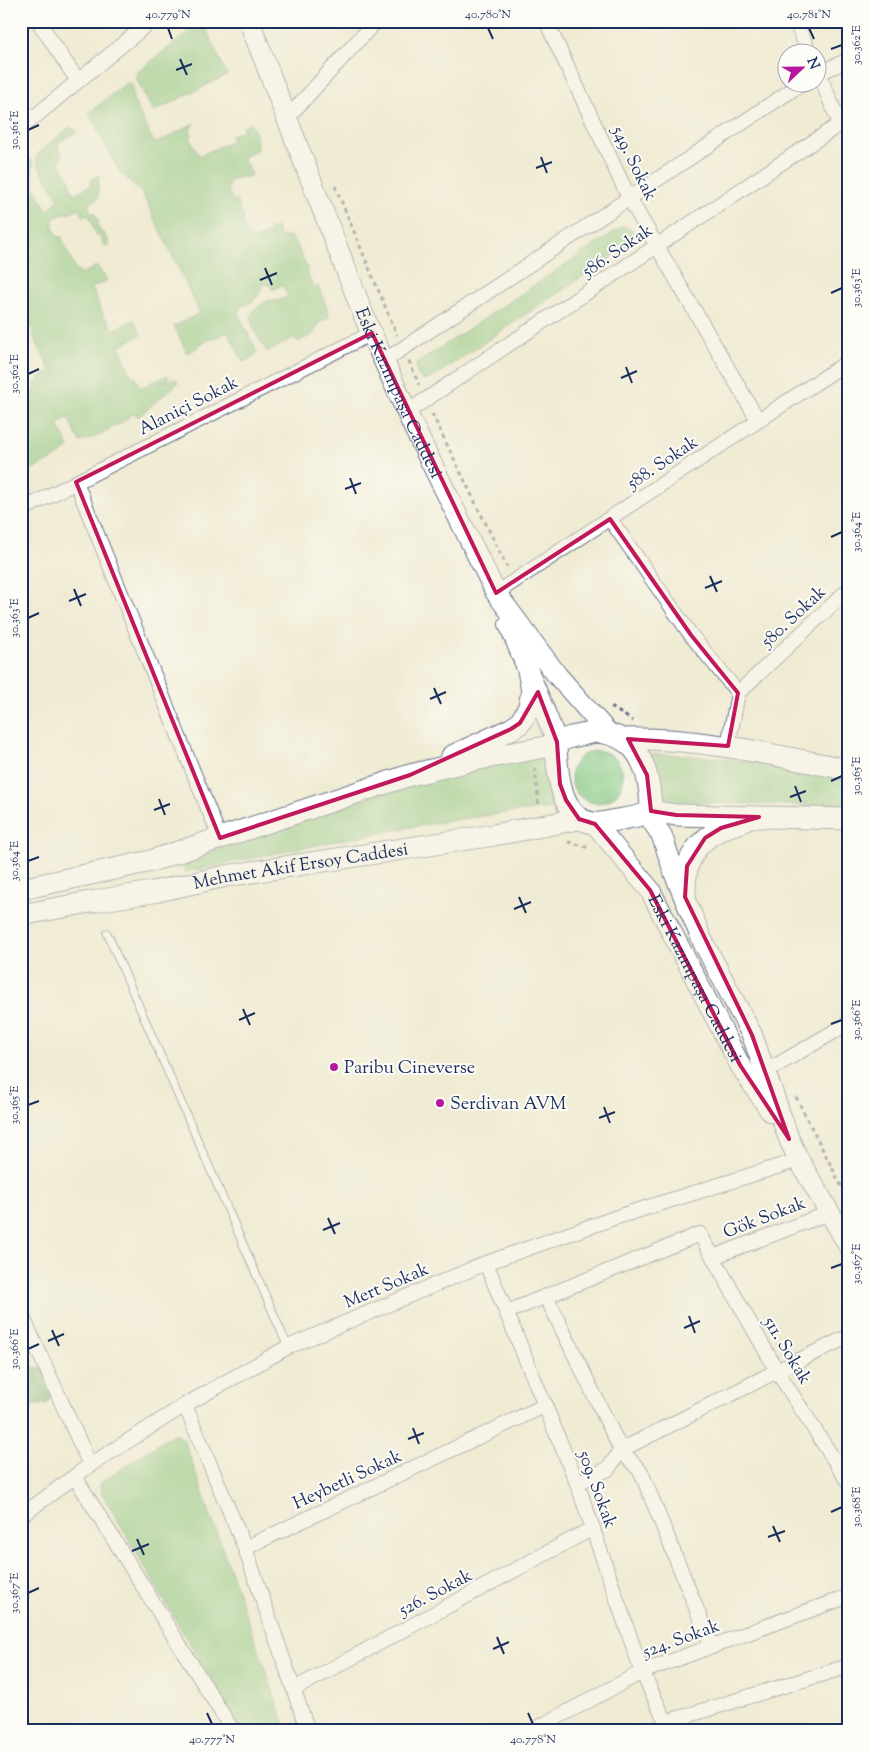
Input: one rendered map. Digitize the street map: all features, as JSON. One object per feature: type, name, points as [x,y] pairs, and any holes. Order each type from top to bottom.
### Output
[{"type":"main road","points":[[410,775],[511,729],[520,723],[529,707],[532,691],[527,665]]},
{"type":"main road","points":[[849,770],[728,746],[616,736],[596,732],[584,734],[557,744],[560,784],[566,800],[587,821],[649,812],[676,815],[849,819]]},
{"type":"main road","points":[[616,736],[634,748],[642,760],[650,792],[649,812]]},
{"type":"main road","name":"Mehmet Akif Ersoy Caddesi","points":[[21,888],[151,861],[410,775],[557,744]]},
{"type":"main road","points":[[685,897],[687,866],[694,852],[706,838],[721,828],[759,817]]},
{"type":"main road","name":"Mehmet Akif Ersoy Caddesi","points":[[21,915],[153,892],[226,876],[587,821]]},
{"type":"street","points":[[38,21],[78,81]]},
{"type":"street","points":[[21,128],[151,21]]},
{"type":"street","name":"Eski Kazımpaşa Caddesi","points":[[249,21],[384,361],[496,593],[557,675],[616,736]]},
{"type":"street","points":[[287,118],[376,21]]},
{"type":"street","name":"549. Sokak","points":[[546,21],[630,198],[758,420]]},
{"type":"street","points":[[795,21],[804,42]]},
{"type":"street","points":[[828,69],[849,60]]},
{"type":"street","points":[[828,91],[845,122]]},
{"type":"street","name":"586. Sokak","points":[[384,361],[789,92]]},
{"type":"street","name":"586. Sokak","points":[[407,412],[845,122]]},
{"type":"street","name":"Alaniçi Sokak","points":[[21,510],[372,333]]},
{"type":"street","name":"588. Sokak","points":[[496,593],[849,361]]},
{"type":"street","points":[[76,482],[220,838]]},
{"type":"street","points":[[610,519],[691,635],[738,693],[728,746]]},
{"type":"street","name":"580. Sokak","points":[[738,693],[849,589]]},
{"type":"street","points":[[496,593],[527,665],[557,744]]},
{"type":"street","name":"Eski Kazımpaşa Caddesi","points":[[649,812],[662,836],[703,942],[752,1035],[789,1139],[799,1160],[849,1246]]},
{"type":"street","name":"Eski Kazımpaşa Caddesi","points":[[587,821],[650,890],[740,1065],[789,1139]]},
{"type":"street","points":[[765,1072],[849,1023]]},
{"type":"street","name":"Mert Sokak","points":[[21,1516],[90,1465],[185,1405],[288,1347],[486,1263],[620,1216],[799,1160]]},
{"type":"street","name":"Gök Sokak","points":[[713,1257],[829,1213]]},
{"type":"street","name":"511. Sokak","points":[[546,1296],[700,1234],[778,1370],[849,1483]]},
{"type":"street","name":"509. Sokak","points":[[486,1263],[577,1483],[642,1672],[667,1726]]},
{"type":"street","points":[[507,1312],[546,1296],[621,1450],[641,1472],[712,1647]]},
{"type":"street","points":[[21,1313],[90,1465]]},
{"type":"street","points":[[577,1483],[608,1469],[621,1450],[849,1336]]},
{"type":"street","points":[[185,1405],[245,1548],[308,1731]]},
{"type":"street","name":"Heybetli Sokak","points":[[245,1548],[546,1405]]},
{"type":"street","points":[[75,1477],[234,1731]]},
{"type":"street","name":"526. Sokak","points":[[294,1689],[593,1528]]},
{"type":"street","name":"524. Sokak","points":[[532,1731],[642,1672],[849,1596]]},
{"type":"street","points":[[667,1726],[849,1666]]},
{"type":"lane","points":[[106,933],[288,1347]]},
{"type":"path","points":[[534,760],[540,813]]},
{"type":"path","points":[[562,843],[570,842],[596,850]]},
{"type":"highlighted area","points":[[372,333],[496,593],[610,519],[691,635],[738,693],[728,746],[628,739],[647,775],[651,811],[676,815],[759,817],[721,828],[705,838],[687,866],[685,897],[752,1035],[789,1139],[740,1065],[650,890],[595,824],[579,819],[566,800],[560,784],[557,742],[538,692],[520,723],[511,729],[410,775],[220,838],[76,482]]},
{"type":"green space","points":[[201,24],[207,31],[227,75],[153,112],[136,78],[138,72],[197,25]]},
{"type":"green space","points":[[126,83],[132,84],[133,99],[154,143],[170,137],[194,123],[190,129],[192,135],[190,139],[199,156],[232,141],[230,136],[244,130],[242,127],[251,123],[256,134],[257,150],[243,157],[251,175],[228,182],[229,186],[227,187],[233,201],[236,200],[244,219],[242,220],[248,236],[251,235],[253,240],[269,233],[268,231],[276,227],[280,237],[290,236],[296,243],[314,288],[318,286],[329,312],[328,318],[319,322],[313,334],[298,342],[294,338],[267,352],[253,327],[251,316],[258,307],[269,300],[278,301],[288,296],[282,285],[272,290],[271,285],[263,284],[255,299],[240,307],[239,315],[257,353],[243,362],[228,332],[197,345],[198,347],[187,353],[174,326],[200,313],[142,193],[119,171],[89,113]]},
{"type":"green space","points":[[70,127],[78,132],[57,143],[63,157],[59,160],[71,183],[73,194],[90,186],[92,179],[99,175],[98,199],[88,204],[91,213],[94,212],[99,223],[97,224],[101,233],[104,233],[110,245],[105,247],[99,235],[97,236],[88,214],[83,216],[79,208],[52,219],[54,222],[52,224],[58,237],[61,236],[76,271],[78,270],[81,274],[97,266],[107,280],[92,288],[105,319],[107,318],[113,330],[134,320],[141,335],[119,346],[132,377],[135,376],[140,388],[168,375],[168,379],[158,383],[173,379],[177,380],[178,383],[138,417],[134,413],[123,422],[85,441],[80,442],[68,418],[58,424],[69,447],[60,455],[47,462],[33,469],[21,472],[21,392],[23,396],[36,390],[34,385],[40,382],[38,378],[51,372],[28,320],[21,323],[21,160],[24,158],[33,161],[32,183],[47,211],[59,199],[38,165],[36,158],[39,153]]},
{"type":"green space","points":[[623,226],[632,229],[635,238],[634,242],[430,379],[422,380],[417,373],[416,364]]},
{"type":"green space","points":[[597,751],[607,753],[615,759],[621,767],[623,777],[621,787],[615,795],[607,801],[597,803],[587,801],[579,795],[573,787],[571,777],[573,767],[579,759],[587,753]]},
{"type":"green space","points":[[646,754],[748,761],[849,777],[849,807],[662,801]]},
{"type":"green space","points":[[543,757],[545,774],[554,808],[415,826],[185,872],[182,860],[438,774]]},
{"type":"green space","points":[[26,1347],[30,1358],[27,1359],[29,1367],[26,1369],[34,1367],[45,1369],[54,1393],[47,1404],[31,1406],[27,1390],[21,1398],[21,1348]]},
{"type":"green space","points":[[173,1434],[178,1434],[184,1440],[287,1731],[241,1731],[101,1492],[100,1486],[102,1482]]},
{"type":"place","name":"Paribu Cineverse","points":[[334,1067]]},
{"type":"place","name":"Serdivan AVM","points":[[440,1103]]}]
